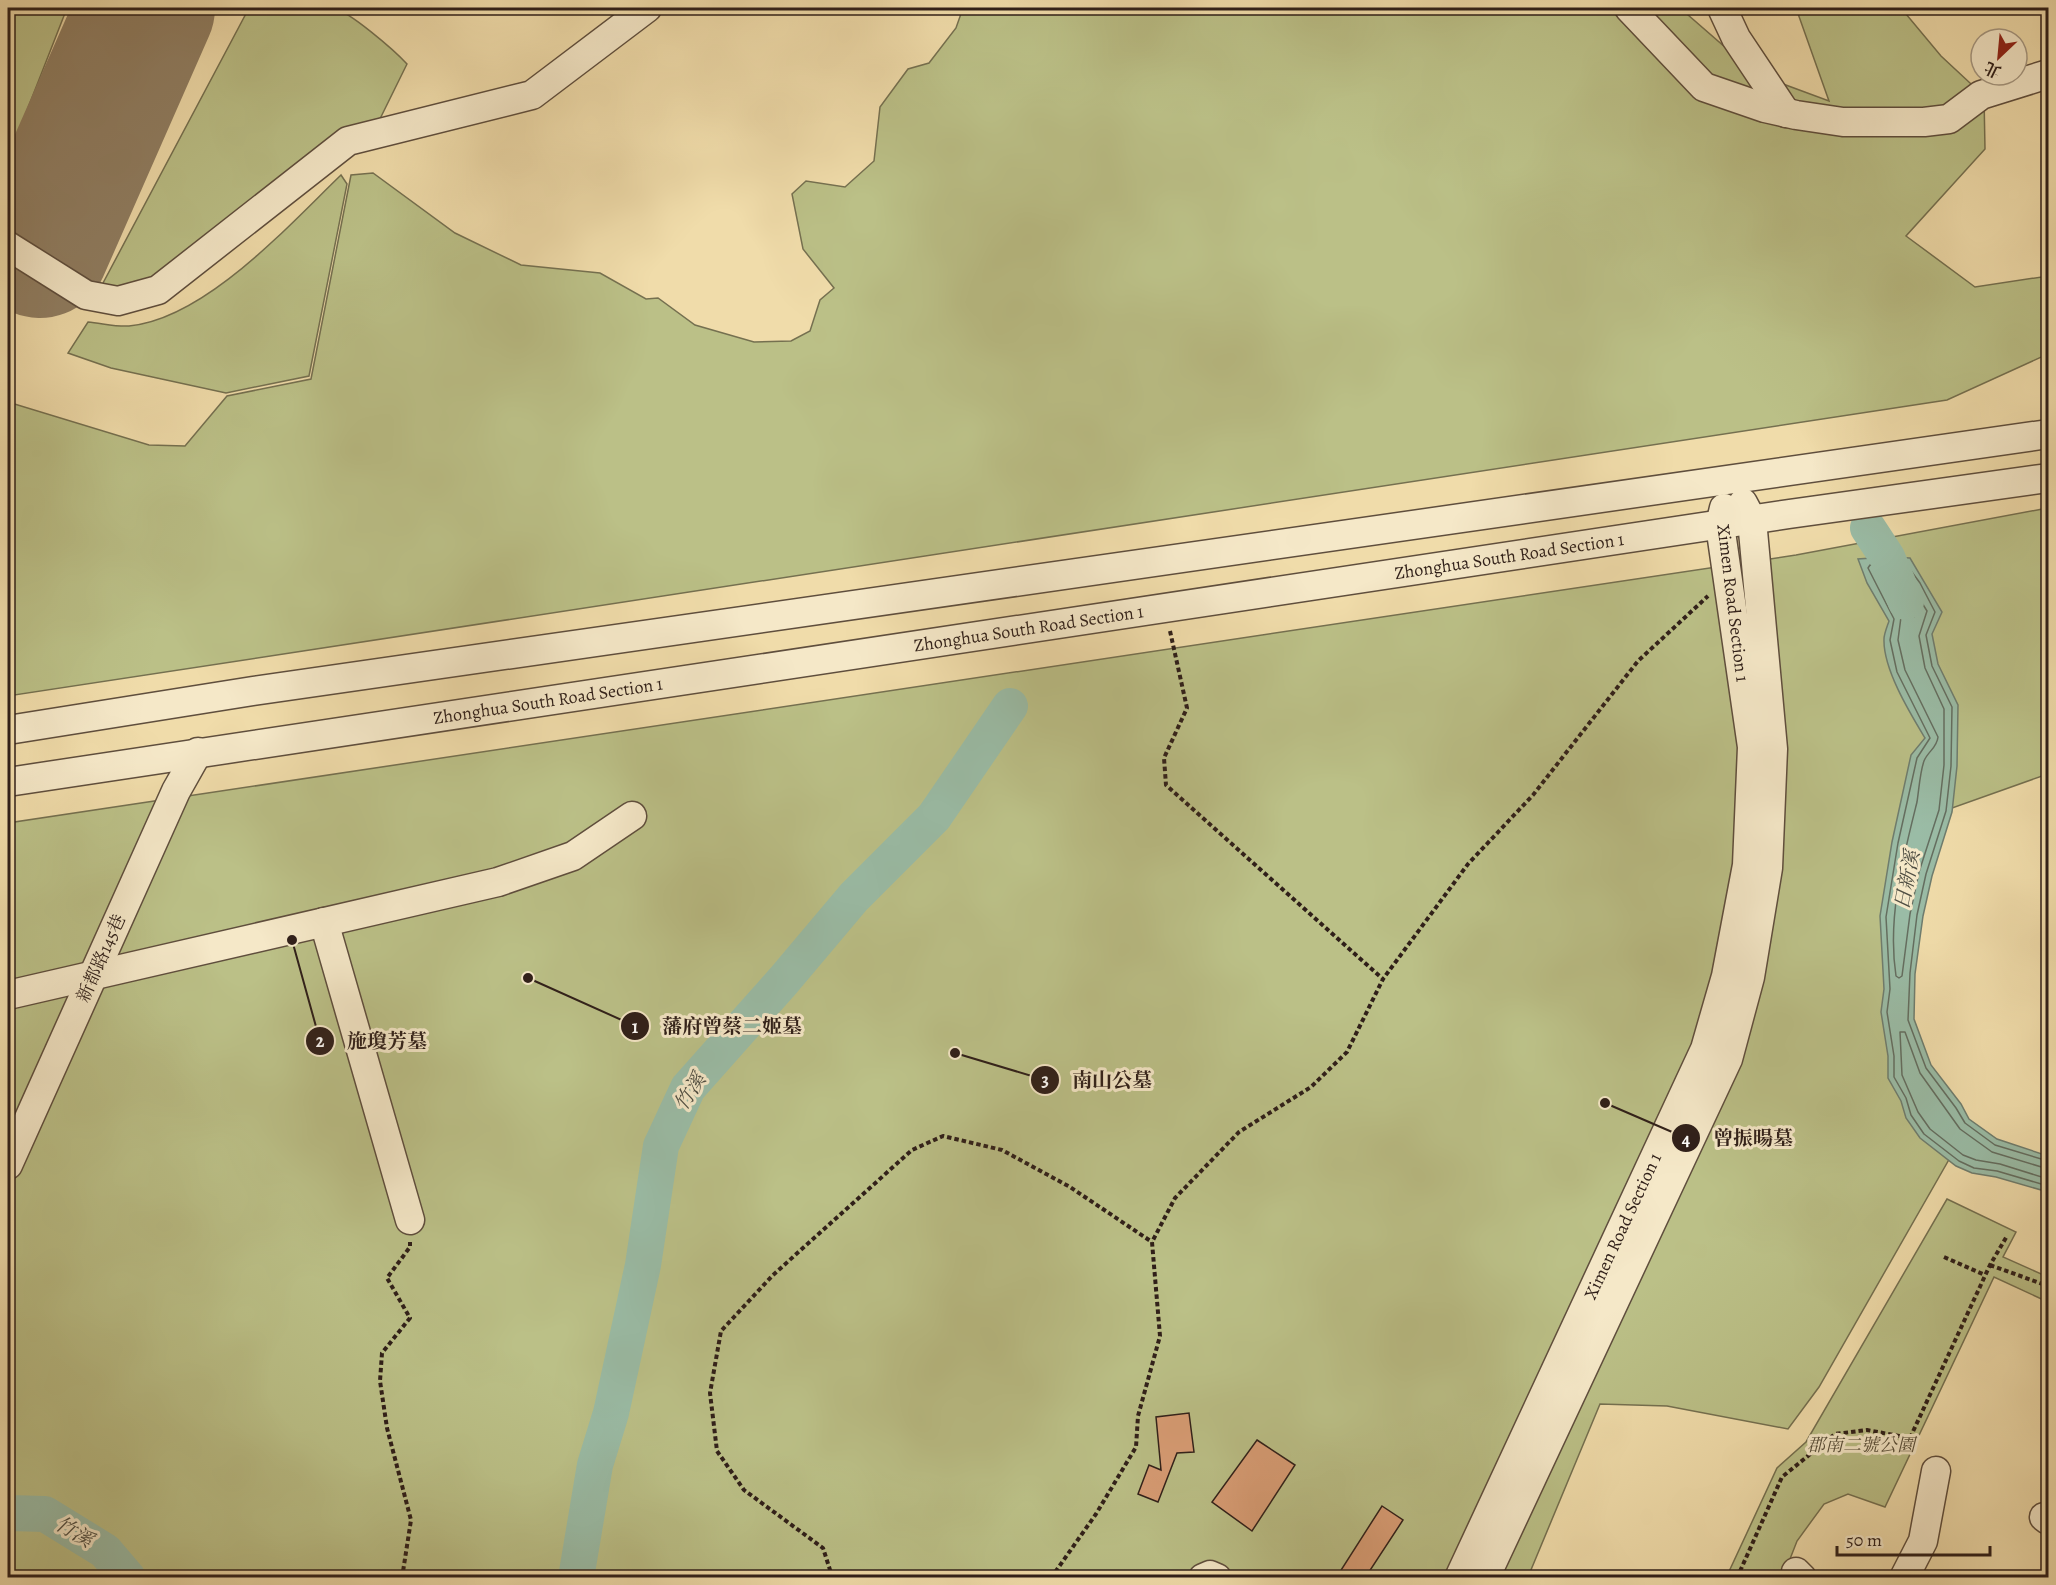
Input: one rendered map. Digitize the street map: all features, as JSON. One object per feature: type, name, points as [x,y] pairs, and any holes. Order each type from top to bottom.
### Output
[{"type":"street","points":[[8,246],[86,296],[118,301],[158,290],[348,141],[532,96],[647,8]]},
{"type":"street","points":[[1629,8],[1704,87],[1786,113],[1843,122],[1924,122],[1949,119],[1981,95],[2049,74]]},
{"type":"street","points":[[1722,8],[1736,38],[1786,113]]},
{"type":"street","points":[[8,730],[300,685],[2049,434]]},
{"type":"street","name":"Zhonghua South Road Section 1","points":[[8,782],[1752,520],[2049,478]]},
{"type":"street","name":"Ximen Road Section 1","points":[[1485,1578],[1728,1059],[1750,977],[1768,868],[1773,748],[1752,520],[1731,480]]},
{"type":"street","name":"Ximen Road Section 1","points":[[1459,1578],[1705,1049],[1726,976],[1747,866],[1752,747],[1720,525],[1731,480]]},
{"type":"street","name":"新都路145巷","points":[[8,1165],[176,790],[198,752]]},
{"type":"street","points":[[8,995],[498,882],[573,856],[632,816]]},
{"type":"street","points":[[324,922],[410,1220]]},
{"type":"street","points":[[1904,1578],[1923,1541],[1936,1471]]},
{"type":"street","points":[[1203,1578],[1210,1575],[1217,1578]]},
{"type":"path","points":[[1051,1578],[1096,1514],[1136,1447],[1138,1416],[1160,1336],[1152,1242],[1175,1198],[1239,1132],[1311,1087],[1347,1052],[1383,979],[1468,864],[1533,795],[1638,661],[1675,623],[1712,592]]},
{"type":"path","points":[[1165,608],[1186,708],[1164,758],[1166,784],[1383,979]]},
{"type":"path","points":[[829,1578],[831,1573],[823,1548],[744,1490],[717,1451],[710,1394],[722,1331],[773,1275],[912,1150],[943,1136],[1002,1150],[1071,1187],[1152,1242]]},
{"type":"path","points":[[402,1578],[411,1520],[387,1428],[380,1381],[382,1353],[410,1317],[387,1278],[410,1247],[410,1220]]},
{"type":"path","points":[[1737,1578],[1782,1477],[1835,1434],[1867,1430],[1910,1438],[1985,1275],[2007,1236]]},
{"type":"path","points":[[1944,1257],[1985,1275]]},
{"type":"path","points":[[1990,1265],[2049,1286]]},
{"type":"green space","points":[[302,6],[333,8],[360,23],[407,64],[373,133],[226,251],[94,300],[249,8]]},
{"type":"green space","points":[[8,8],[67,8],[8,159]]},
{"type":"green space","points":[[963,8],[1680,8],[1756,74],[1829,101],[1796,8],[1901,8],[1941,56],[1969,82],[1969,87],[1974,87],[1984,96],[1985,149],[1906,236],[1975,287],[2048,276],[2048,354],[1947,400],[8,696],[8,402],[149,445],[185,446],[227,396],[311,379],[351,175],[373,173],[455,233],[521,265],[600,273],[646,299],[658,298],[695,325],[754,342],[791,341],[810,331],[820,300],[834,288],[803,249],[792,194],[806,181],[845,187],[874,161],[880,107],[908,69],[929,63],[956,28]]},
{"type":"green space","points":[[341,175],[347,184],[309,376],[226,393],[111,368],[68,353],[88,322],[129,326],[158,320],[187,307],[216,289],[271,243]]},
{"type":"green space","points":[[2048,508],[2048,778],[2042,776],[1935,814],[1894,1018],[1959,1142],[1819,1387],[1788,1429],[1667,1406],[1600,1404],[1528,1577],[8,1577],[8,823],[1796,555]]},
{"type":"green space","name":"郡南二號公園","points":[[1947,1199],[2016,1232],[2003,1257],[2048,1277],[2048,1302],[1994,1277],[1885,1507],[1848,1494],[1824,1504],[1797,1541],[1783,1577],[1726,1578],[1777,1468],[1806,1442]]},
{"type":"water","points":[[1910,558],[1942,612],[1932,634],[1938,664],[1958,705],[1957,766],[1952,812],[1932,876],[1923,916],[1915,974],[1914,1019],[1931,1065],[1961,1104],[1969,1119],[1997,1139],[2048,1156],[2048,1192],[1996,1177],[1972,1173],[1956,1166],[1920,1138],[1906,1118],[1901,1101],[1888,1078],[1888,1056],[1881,1012],[1884,989],[1880,916],[1892,842],[1911,755],[1925,738],[1905,704],[1888,664],[1884,639],[1889,621],[1867,583],[1858,559]]},
{"type":"building","points":[[1189,1413],[1194,1452],[1177,1453],[1158,1502],[1138,1494],[1149,1465],[1161,1470],[1156,1417]]},
{"type":"building","points":[[1257,1440],[1295,1465],[1252,1531],[1212,1502]]},
{"type":"building","points":[[1382,1506],[1403,1520],[1365,1578],[1336,1578]]},
{"type":"waterway","name":"日新溪","points":[[1868,528],[1887,557],[1906,602]]},
{"type":"waterway","name":"竹溪","points":[[576,1578],[595,1465],[611,1413],[643,1265],[661,1146],[688,1088],[854,897],[934,817],[1010,706]]},
{"type":"waterway","name":"竹溪","points":[[8,1513],[45,1514],[105,1551],[128,1578]]},
{"type":"runway","points":[[40,249],[146,8]]},
{"type":"place","name":"施瓊芳墓","points":[[292,940]]},
{"type":"place","name":"藩府曾蔡二姬墓","points":[[528,978]]},
{"type":"place","name":"南山公墓","points":[[955,1053]]},
{"type":"place","name":"曾振暘墓","points":[[1605,1103]]}]
